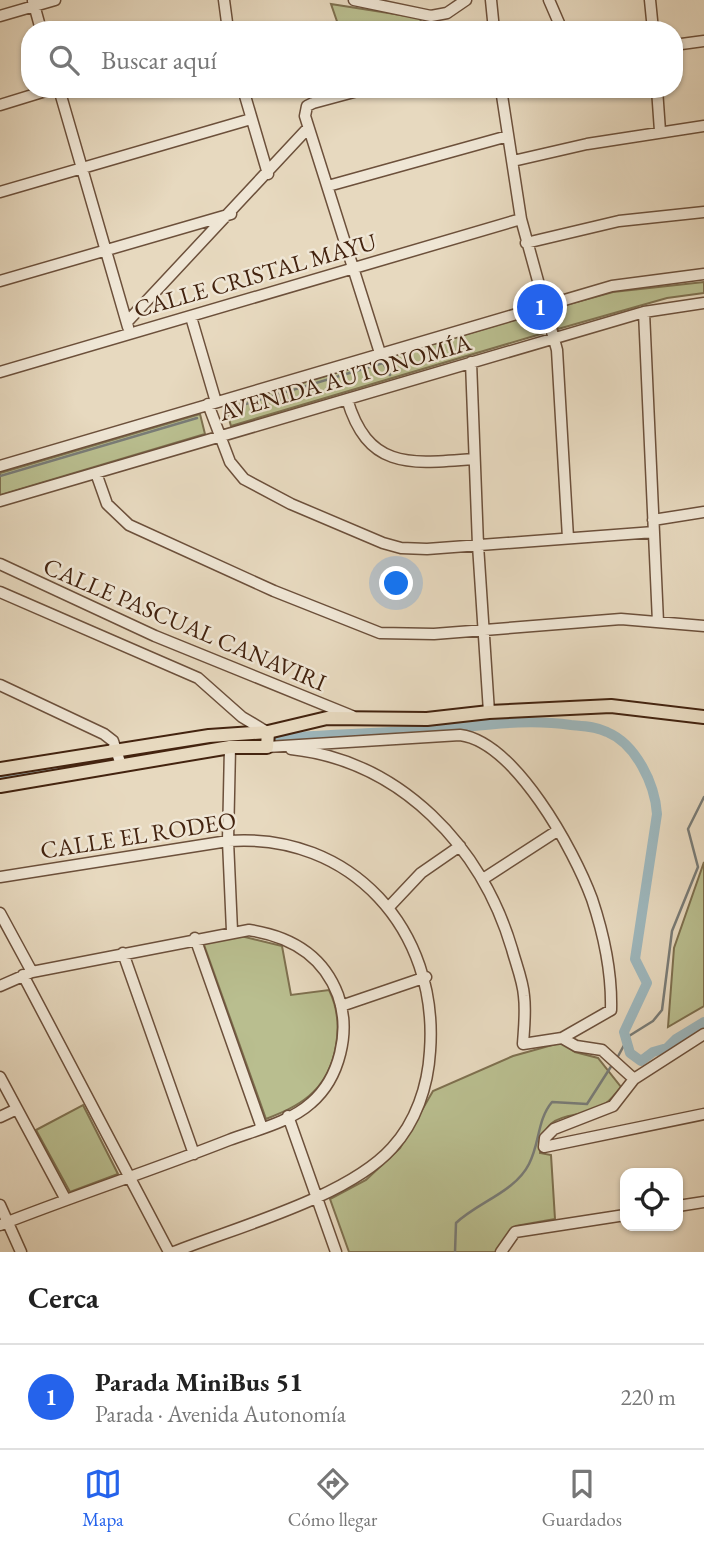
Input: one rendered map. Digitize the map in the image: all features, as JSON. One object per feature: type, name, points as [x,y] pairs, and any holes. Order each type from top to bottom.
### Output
[{"type":"main road","points":[[0,769],[209,736],[268,732],[327,718],[427,719],[489,712],[582,707],[634,708],[704,717]]},
{"type":"main road","points":[[0,786],[230,747],[267,747],[268,732]]},
{"type":"street","points":[[0,16],[33,3],[55,0]]},
{"type":"street","points":[[224,0],[227,21]]},
{"type":"street","points":[[354,0],[431,16],[447,13],[466,0]]},
{"type":"street","points":[[491,0],[493,21]]},
{"type":"street","points":[[549,0],[558,21]]},
{"type":"street","points":[[650,0],[652,21]]},
{"type":"street","points":[[33,3],[38,21]]},
{"type":"street","points":[[683,44],[704,41]]},
{"type":"street","points":[[0,105],[23,98]]},
{"type":"street","points":[[62,98],[130,334]]},
{"type":"street","points":[[245,98],[268,174]]},
{"type":"street","points":[[334,98],[307,106],[305,116],[380,353]]},
{"type":"street","points":[[502,98],[526,243],[555,338],[568,538]]},
{"type":"street","points":[[658,98],[660,131]]},
{"type":"street","points":[[0,192],[251,119]]},
{"type":"street","points":[[513,161],[660,131],[704,126]]},
{"type":"street","points":[[127,322],[231,214],[308,128]]},
{"type":"street","points":[[328,186],[508,136]]},
{"type":"street","points":[[526,243],[619,221],[704,212]]},
{"type":"street","points":[[0,281],[231,214]]},
{"type":"street","name":"CALLE CRISTAL MAYU","points":[[0,372],[521,219]]},
{"type":"street","name":"AVENIDA AUTONOMÍA","points":[[0,466],[612,286],[704,274]]},
{"type":"street","name":"AVENIDA AUTONOMÍA","points":[[0,501],[644,312],[704,303]]},
{"type":"street","points":[[644,312],[659,622]]},
{"type":"street","points":[[191,317],[219,436],[230,462],[244,479],[291,504],[371,538],[414,550],[654,532]]},
{"type":"street","points":[[471,362],[478,545],[486,630],[489,712]]},
{"type":"street","points":[[347,399],[354,424],[369,444],[386,456],[407,462],[474,459]]},
{"type":"street","points":[[96,472],[107,504],[129,525],[367,629],[397,634],[621,619],[704,626]]},
{"type":"street","points":[[653,520],[704,512]]},
{"type":"street","name":"CALLE PASCUAL CANAVIRI","points":[[0,564],[155,636],[356,718]]},
{"type":"street","name":"CALLE PASCUAL CANAVIRI","points":[[0,592],[198,678],[242,717],[268,732]]},
{"type":"street","points":[[0,685],[104,734],[118,750],[121,765]]},
{"type":"street","points":[[474,737],[486,743],[523,780],[557,831],[591,896],[607,953],[613,992],[611,1010],[562,1038],[523,1044],[524,994],[500,913],[483,879],[460,846],[433,816],[372,773],[317,754],[267,747],[474,737]]},
{"type":"street","points":[[230,747],[228,841],[232,931]]},
{"type":"street","points":[[483,879],[557,831]]},
{"type":"street","name":"CALLE EL RODEO","points":[[0,877],[228,841],[261,839],[295,846],[326,858],[350,873],[388,908],[410,942],[426,977],[431,1020],[429,1063],[418,1107],[408,1126],[377,1164],[350,1182],[316,1197],[171,1252]]},
{"type":"street","points":[[388,908],[421,873],[460,846]]},
{"type":"street","points":[[0,913],[128,1176],[171,1252]]},
{"type":"street","points":[[0,986],[28,973],[195,938],[232,931],[267,933],[297,944],[321,966],[341,1006],[342,1039],[335,1070],[314,1101],[288,1116],[194,1154],[128,1176],[4,1224]]},
{"type":"street","points":[[195,938],[262,1128]]},
{"type":"street","points":[[123,953],[194,1154]]},
{"type":"street","points":[[341,1006],[426,977]]},
{"type":"street","points":[[704,1034],[634,1079],[613,1106],[554,1129],[545,1138],[544,1147],[704,1114]]},
{"type":"street","points":[[562,1038],[576,1046],[602,1050],[634,1079]]},
{"type":"street","points":[[0,1077],[66,1200]]},
{"type":"street","points":[[0,1117],[17,1108]]},
{"type":"street","points":[[288,1116],[336,1252]]},
{"type":"street","points":[[683,1205],[704,1202]]},
{"type":"street","points":[[0,1205],[4,1224],[21,1252]]},
{"type":"street","points":[[500,1252],[515,1232],[620,1215]]},
{"type":"green space","points":[[331,4],[420,18],[421,21],[337,21]]},
{"type":"green space","points":[[704,282],[704,293],[667,298],[558,329],[551,309],[613,292]]},
{"type":"green space","points":[[538,313],[544,333],[231,426],[225,406]]},
{"type":"green space","points":[[200,414],[205,434],[0,495],[0,473]]},
{"type":"green space","points":[[704,862],[704,1006],[668,1027],[674,948]]},
{"type":"green space","points":[[241,936],[282,946],[291,995],[329,990],[337,1017],[336,1046],[327,1074],[319,1086],[299,1103],[266,1119],[203,942]]},
{"type":"green space","points":[[563,1042],[575,1052],[598,1058],[621,1087],[600,1107],[556,1120],[545,1131],[540,1153],[551,1155],[555,1219],[516,1226],[496,1252],[349,1252],[330,1199],[366,1180],[400,1148],[433,1091],[513,1056]]},
{"type":"green space","points":[[83,1105],[118,1174],[70,1192],[36,1130]]},
{"type":"waterway","points":[[229,409],[383,363],[390,375]]},
{"type":"waterway","points":[[0,476],[197,418]]},
{"type":"waterway","points":[[148,752],[247,741],[531,722],[585,726],[607,732],[627,746],[642,766],[652,790],[657,814],[635,959],[647,983],[624,1032],[630,1053],[641,1061],[653,1052],[667,1048],[676,1039],[704,1022]]},
{"type":"waterway","points":[[0,777],[126,755]]},
{"type":"waterway","points":[[616,1060],[629,1036],[653,1021],[662,1010],[672,931],[698,867],[688,829],[704,797]]},
{"type":"waterway","points":[[455,1252],[456,1223],[523,1174],[533,1156],[544,1116],[552,1102],[587,1104],[612,1065]]},
{"type":"place","name":"Parada MiniBus 51","points":[[540,307]]}]
